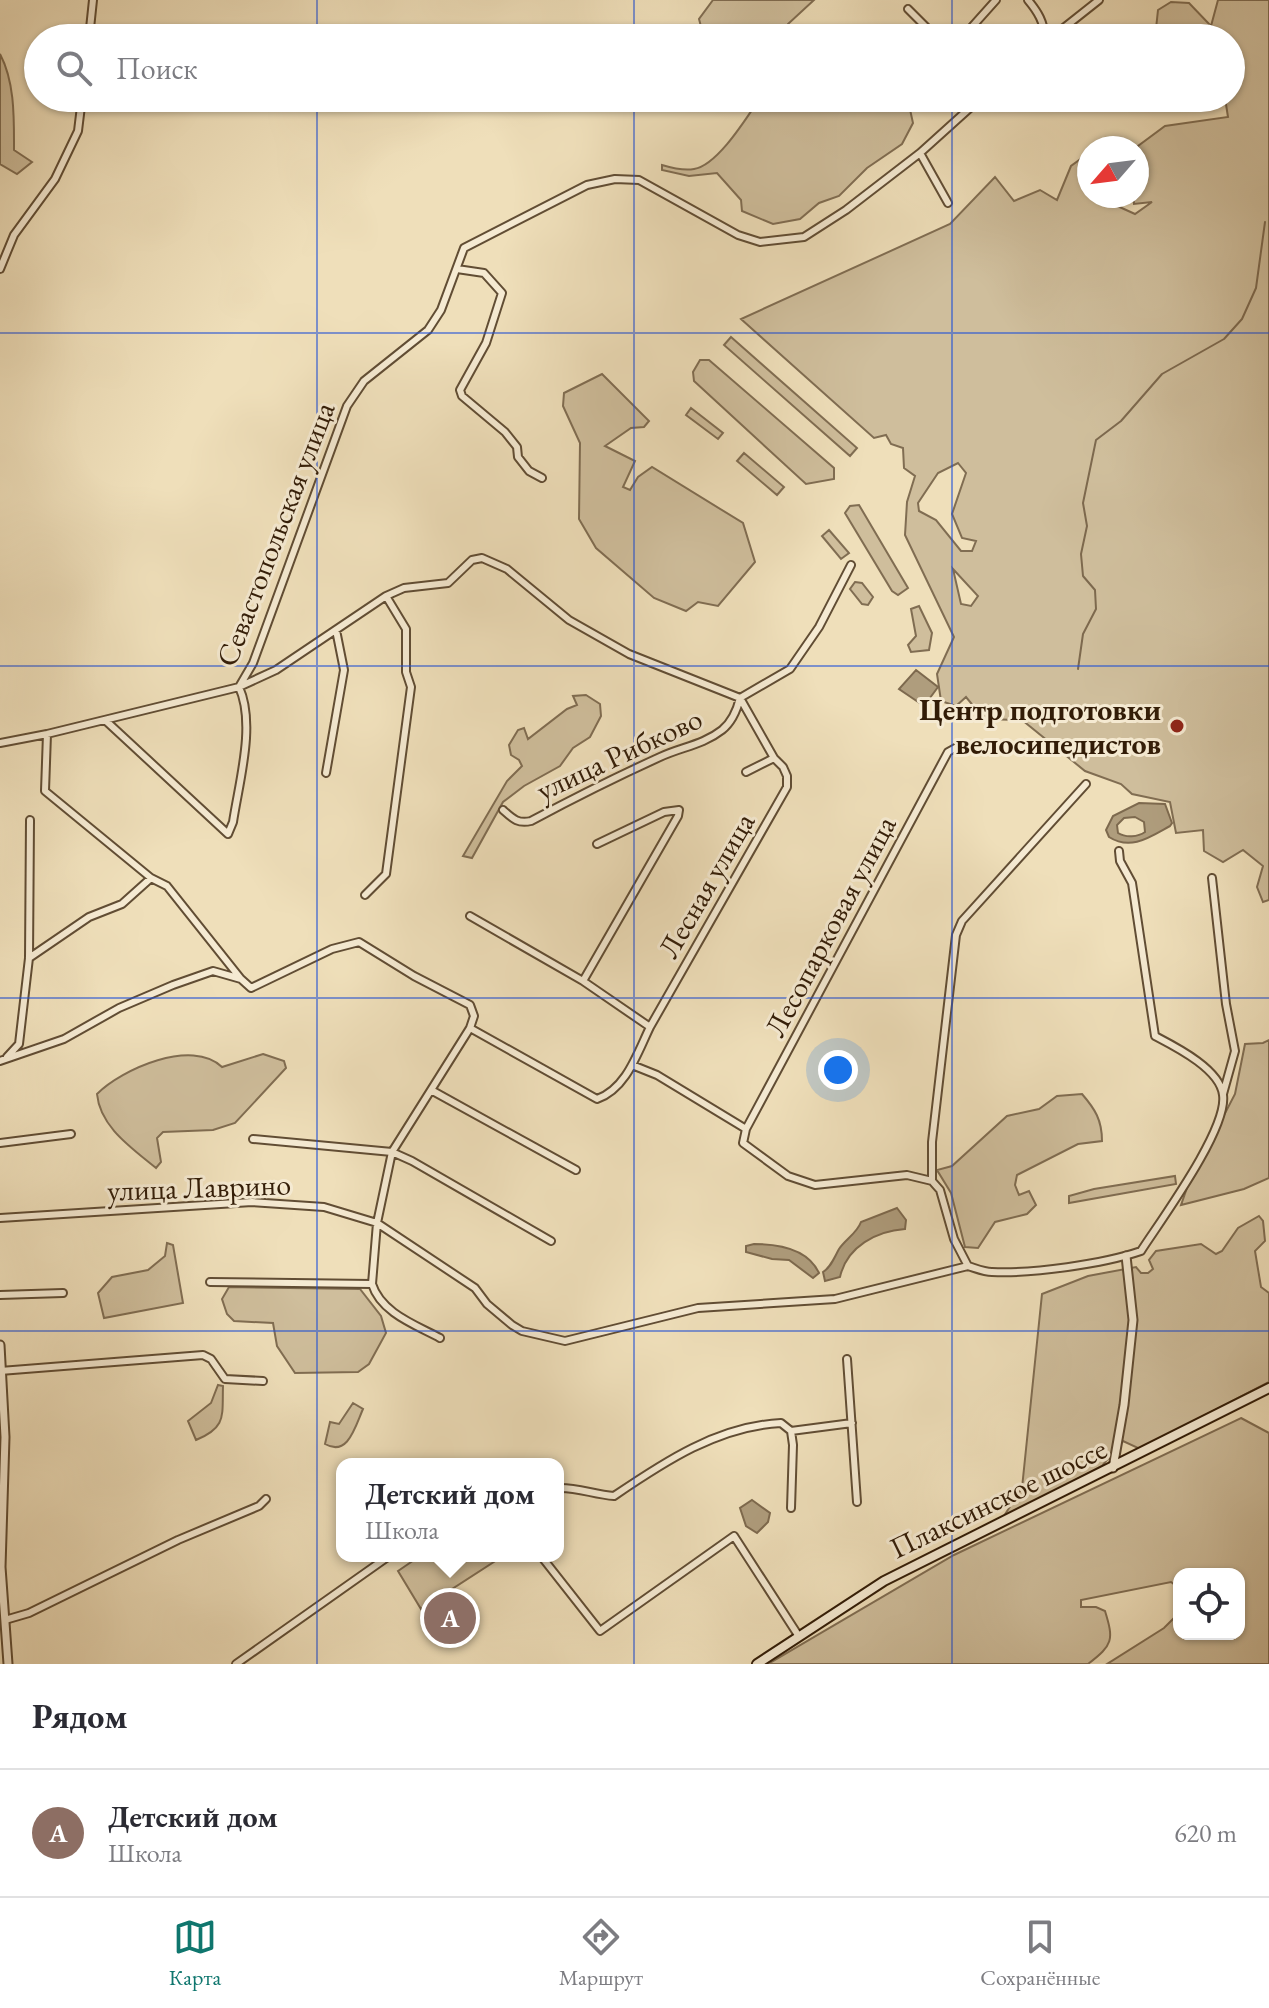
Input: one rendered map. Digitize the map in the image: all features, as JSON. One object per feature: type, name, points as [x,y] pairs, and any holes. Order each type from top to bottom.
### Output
[{"type":"main road","name":"Плаксинское шоссе","points":[[757,1664],[884,1581],[1269,1388]]},
{"type":"street","points":[[90,24],[93,0]]},
{"type":"street","points":[[975,24],[996,0]]},
{"type":"street","points":[[1028,0],[1043,24]]},
{"type":"street","points":[[1068,24],[1099,0]]},
{"type":"street","points":[[908,9],[923,24]]},
{"type":"street","points":[[0,269],[14,235],[55,179],[78,131],[80,112]]},
{"type":"street","points":[[948,203],[920,153],[966,112]]},
{"type":"street","name":"Севастопольская улица","points":[[239,687],[253,663],[347,406],[364,381],[428,330],[441,310],[464,248],[587,185],[615,179],[639,180],[738,235],[760,242],[791,240],[821,228],[920,153]]},
{"type":"street","points":[[457,269],[484,273],[502,293],[486,343],[460,390],[462,396],[513,440],[518,457],[529,471],[542,478]]},
{"type":"street","name":"улица Рибково","points":[[386,596],[404,588],[448,583],[472,560],[482,558],[507,569],[569,620],[629,654],[740,698]]},
{"type":"street","name":"улица Рибково","points":[[503,810],[516,821],[531,821],[612,778],[673,751],[699,745],[725,728],[740,698],[790,669],[819,627],[851,565]]},
{"type":"street","points":[[0,743],[239,687],[276,670],[386,596],[406,629],[406,672],[411,687],[386,874],[365,895]]},
{"type":"street","points":[[326,773],[344,670],[336,630]]},
{"type":"street","points":[[105,720],[228,834],[233,822],[247,725],[244,698],[239,687]]},
{"type":"street","name":"Лесная улица","points":[[470,1028],[597,1099],[612,1094],[632,1065],[650,1027],[787,787],[787,776],[740,698]]},
{"type":"street","points":[[47,734],[45,791],[151,878],[167,886],[251,988],[332,949],[359,942],[414,976],[470,1005],[474,1016],[470,1028],[392,1152],[377,1223],[372,1284],[376,1295],[392,1311],[440,1338]]},
{"type":"street","name":"Лесопарковая улица","points":[[746,1129],[948,752],[957,747]]},
{"type":"street","points":[[746,772],[774,758]]},
{"type":"street","points":[[932,1181],[932,1142],[956,935],[962,921],[1086,784]]},
{"type":"street","points":[[583,981],[679,810],[664,812],[597,844]]},
{"type":"street","points":[[2,1060],[19,1044],[29,958],[30,820]]},
{"type":"street","points":[[1119,851],[1120,861],[1132,883],[1155,1036],[1203,1065],[1217,1080],[1223,1094]]},
{"type":"street","points":[[29,958],[89,917],[122,904],[151,878]]},
{"type":"street","points":[[632,1065],[657,1075],[746,1129],[743,1143],[788,1176],[815,1185],[907,1175],[932,1181],[940,1190],[954,1239],[968,1266],[989,1273],[1070,1266],[1126,1256],[1141,1251],[1207,1147],[1221,1110],[1235,1051],[1226,1004],[1212,878]]},
{"type":"street","points":[[470,916],[583,981],[650,1027]]},
{"type":"street","points":[[2,1060],[64,1039],[119,1008],[213,971],[241,979]]},
{"type":"street","points":[[431,1090],[576,1170]]},
{"type":"street","points":[[0,1143],[71,1134]]},
{"type":"street","points":[[253,1139],[392,1152],[551,1241]]},
{"type":"street","name":"улица Лаврино","points":[[0,1218],[252,1202],[324,1207],[377,1223],[475,1288],[487,1304],[522,1331],[565,1341],[698,1308],[835,1299],[968,1266]]},
{"type":"street","points":[[1113,1468],[1124,1405],[1133,1320],[1126,1256]]},
{"type":"street","points":[[210,1282],[372,1284]]},
{"type":"street","points":[[0,1295],[63,1293]]},
{"type":"street","points":[[0,1345],[1,1567],[8,1664]]},
{"type":"street","points":[[1,1371],[203,1355],[211,1359],[225,1379],[263,1381]]},
{"type":"street","points":[[847,1359],[857,1502]]},
{"type":"street","points":[[564,1488],[614,1496],[671,1457],[693,1446],[764,1424],[781,1423],[791,1431],[793,1445],[791,1508]]},
{"type":"street","points":[[791,1431],[852,1423]]},
{"type":"street","points":[[5,1620],[29,1613],[178,1540],[259,1506],[266,1499]]},
{"type":"street","points":[[546,1562],[600,1631],[734,1536],[798,1635]]},
{"type":"street","points":[[236,1664],[380,1562]]},
{"type":"shaded area","points":[[713,0],[814,0],[788,24],[700,24],[699,19]]},
{"type":"shaded area","points":[[1218,0],[1269,0],[1269,900],[1263,902],[1257,887],[1263,866],[1243,850],[1223,862],[1204,851],[1203,830],[1176,833],[1170,802],[1132,794],[1121,784],[1085,771],[1022,720],[984,719],[966,697],[956,706],[941,701],[937,674],[954,637],[905,535],[907,502],[915,476],[904,468],[903,448],[891,444],[886,435],[874,438],[741,319],[950,224],[995,177],[1014,201],[1040,190],[1057,200],[1071,166],[1077,162],[1077,208],[1122,208],[1135,214],[1149,208],[1152,202],[1149,202],[1149,138],[1165,126],[1228,117],[1227,112],[1245,112],[1245,24],[1212,24]],"holes":[[[958,463],[966,473],[952,514],[962,538],[976,541],[972,551],[961,551],[936,520],[919,511],[918,503],[938,473]],[[953,569],[978,596],[971,606],[961,604]]]},
{"type":"shaded area","points":[[1171,2],[1189,3],[1209,24],[1156,24],[1158,10]]},
{"type":"shaded area","points":[[0,54],[11,89],[14,150],[32,162],[17,174],[0,164]]},
{"type":"shaded area","points":[[750,112],[911,112],[913,123],[902,144],[867,168],[839,196],[819,203],[800,219],[773,224],[742,211],[741,200],[717,173],[689,176],[662,170],[662,165],[682,169],[703,166],[731,139]]},
{"type":"shaded area","points":[[731,337],[857,448],[850,456],[724,345]]},
{"type":"shaded area","points":[[700,360],[709,360],[834,468],[834,479],[806,484],[694,381],[693,372]]},
{"type":"shaded area","points":[[602,374],[649,421],[644,427],[631,428],[605,446],[635,461],[623,487],[630,490],[638,477],[652,467],[743,523],[755,562],[718,606],[698,602],[686,611],[654,598],[596,548],[579,519],[580,443],[563,406],[564,393]]},
{"type":"shaded area","points":[[691,408],[723,433],[718,439],[686,415]]},
{"type":"shaded area","points":[[744,453],[784,487],[777,495],[737,461]]},
{"type":"shaded area","points":[[859,505],[908,588],[898,595],[892,591],[845,513],[850,506]]},
{"type":"shaded area","points":[[829,530],[849,553],[841,559],[822,536]]},
{"type":"shaded area","points":[[855,582],[862,583],[873,597],[868,605],[862,604],[850,589]]},
{"type":"shaded area","points":[[919,606],[932,633],[929,650],[911,652],[908,645],[916,636],[911,609]]},
{"type":"shaded area","points":[[916,670],[938,687],[924,706],[899,689]]},
{"type":"shaded area","points":[[586,695],[600,704],[601,716],[590,737],[573,748],[560,766],[503,802],[472,858],[463,856],[507,781],[522,766],[511,755],[509,745],[518,730],[524,728],[528,739],[567,709],[577,705],[573,696]]},
{"type":"shaded area","points":[[1139,803],[1165,804],[1172,823],[1148,838],[1125,843],[1109,837],[1106,830],[1113,816]],"holes":[[[1135,817],[1144,822],[1145,832],[1142,834],[1128,836],[1118,833],[1117,825],[1124,818]]]},
{"type":"shaded area","points":[[1269,1040],[1269,1178],[1244,1189],[1181,1205],[1188,1185],[1235,1094],[1245,1044]]},
{"type":"shaded area","points":[[263,1054],[284,1061],[286,1068],[235,1123],[213,1130],[163,1132],[157,1138],[161,1162],[156,1168],[119,1136],[99,1106],[97,1094],[108,1084],[158,1060],[193,1055],[209,1059],[222,1067]]},
{"type":"shaded area","points":[[1082,1094],[1097,1115],[1102,1141],[1078,1144],[1017,1175],[1015,1185],[1019,1195],[1029,1191],[1036,1205],[1027,1214],[995,1222],[978,1248],[965,1247],[951,1193],[937,1170],[952,1166],[1007,1116],[1039,1109],[1057,1096]]},
{"type":"shaded area","points":[[1175,1176],[1176,1184],[1069,1203],[1069,1196],[1094,1189]]},
{"type":"shaded area","points":[[897,1208],[906,1220],[905,1229],[884,1233],[865,1242],[849,1257],[840,1277],[825,1281],[823,1272],[861,1222]]},
{"type":"shaded area","points":[[1259,1216],[1263,1221],[1265,1241],[1255,1251],[1261,1287],[1269,1293],[1269,1382],[1140,1449],[1123,1441],[1102,1466],[1002,1519],[1022,1488],[1042,1294],[1088,1276],[1136,1267],[1141,1273],[1148,1273],[1153,1269],[1149,1260],[1156,1251],[1201,1244],[1216,1254],[1222,1251],[1238,1228]]},
{"type":"shaded area","points":[[167,1243],[173,1245],[183,1303],[104,1318],[98,1293],[112,1277],[148,1270],[165,1256]]},
{"type":"shaded area","points":[[773,1245],[800,1253],[819,1273],[813,1278],[789,1260],[746,1252],[746,1246]]},
{"type":"shaded area","points":[[229,1287],[360,1289],[381,1316],[386,1333],[369,1364],[358,1372],[295,1373],[277,1346],[273,1323],[234,1321],[227,1314],[222,1299]]},
{"type":"shaded area","points":[[218,1385],[223,1386],[221,1419],[213,1430],[196,1440],[188,1421],[211,1403]]},
{"type":"shaded area","points":[[353,1403],[363,1409],[350,1438],[340,1447],[325,1444],[330,1422],[339,1424]]},
{"type":"shaded area","points":[[1241,1418],[1269,1433],[1269,1664],[1107,1664],[1173,1619],[1173,1640],[1245,1640],[1245,1568],[1173,1568],[1173,1584],[1081,1600],[1081,1607],[1096,1607],[1105,1611],[1110,1629],[1107,1647],[1088,1664],[768,1664],[954,1555]]},
{"type":"shaded area","points":[[752,1500],[770,1513],[768,1522],[757,1533],[746,1526],[740,1508]]},
{"type":"shaded area","points":[[411,1562],[494,1562],[421,1609],[398,1571]]},
{"type":"waterway","points":[[1078,669],[1083,634],[1096,609],[1095,590],[1083,576],[1081,554],[1087,526],[1083,503],[1096,440],[1121,421],[1162,374],[1224,339],[1242,319],[1256,288],[1265,222]]},
{"type":"place","name":"Центр подготовки велосипедистов","points":[[1177,726]]},
{"type":"place","name":"Детский дом","points":[[450,1618]]}]
